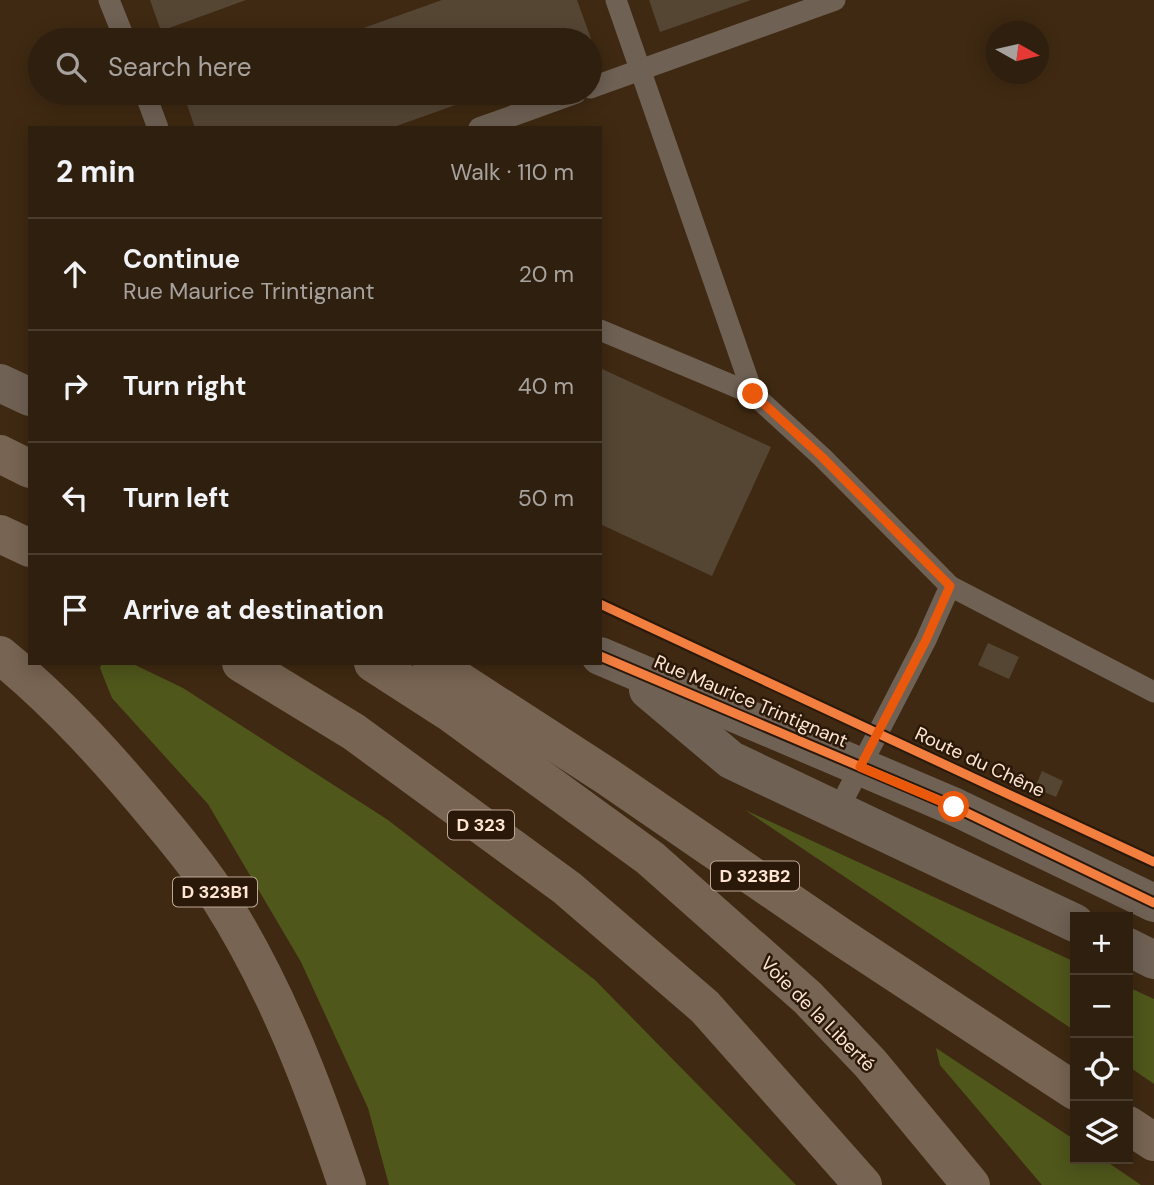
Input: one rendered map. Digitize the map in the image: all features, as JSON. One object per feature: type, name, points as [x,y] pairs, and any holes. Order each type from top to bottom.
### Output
[{"type":"highway","points":[[0,435],[28,445]]},
{"type":"highway","points":[[0,454],[28,468]]},
{"type":"highway","points":[[0,534],[28,547]]},
{"type":"highway","name":"D 323B1","points":[[0,654],[27,677],[114,765],[176,839],[220,898],[262,975],[298,1054],[347,1185]]},
{"type":"highway","name":"D 323","points":[[244,665],[354,732],[567,888],[705,1007],[863,1185]]},
{"type":"highway","name":"Voie de la Liberté","points":[[376,665],[460,719],[650,858],[808,998],[870,1063],[971,1185]]},
{"type":"highway","name":"D 323B2","points":[[435,665],[608,777],[841,937],[1070,1088]]},
{"type":"highway","points":[[1133,1128],[1154,1142]]},
{"type":"street","points":[[0,383],[28,396]]},
{"type":"street","name":"Rue Maurice Trintignant","points":[[602,657],[954,807],[1154,903]]},
{"type":"street","name":"Rue Maurice Trintignant","points":[[601,665],[652,692],[731,760],[1070,921]]},
{"type":"street","points":[[1133,950],[1154,960]]},
{"type":"lane","points":[[109,0],[120,28]]},
{"type":"lane","points":[[616,0],[753,394]]},
{"type":"lane","points":[[602,84],[835,0]]},
{"type":"lane","points":[[149,105],[157,126]]},
{"type":"lane","points":[[485,126],[543,105]]},
{"type":"lane","points":[[602,331],[753,394],[822,457],[950,586],[1154,692]]},
{"type":"lane","points":[[838,810],[926,640],[950,586]]},
{"type":"green space","points":[[101,665],[135,665],[183,688],[388,820],[595,980],[796,1185],[389,1185],[368,1108],[301,962],[208,804],[112,698]]},
{"type":"green space","points":[[745,810],[1070,960],[1070,1028]]},
{"type":"green space","points":[[1133,989],[1154,999],[1154,1084],[1133,1069]]},
{"type":"green space","points":[[936,1048],[1070,1137],[1070,1164],[1110,1164],[1141,1185],[1042,1185],[940,1065]]},
{"type":"building","points":[[150,0],[246,0],[169,28],[160,28]]},
{"type":"building","points":[[442,0],[577,0],[587,28],[364,28]]},
{"type":"building","points":[[649,0],[751,0],[660,32]]},
{"type":"building","points":[[187,105],[455,105],[397,126],[194,126]]},
{"type":"building","points":[[602,369],[771,447],[712,576],[602,525]]},
{"type":"building","points":[[988,643],[1019,657],[1009,679],[978,665]]},
{"type":"building","points":[[1042,771],[1063,781],[1056,797],[1035,788]]},
{"type":"cycle path","name":"Route du Chêne","points":[[602,605],[1154,862]]},
{"type":"cycle path","points":[[602,657],[955,807],[1154,903]]},
{"type":"route","points":[[753,394],[822,457],[950,586],[926,640],[860,767],[954,807]]}]
